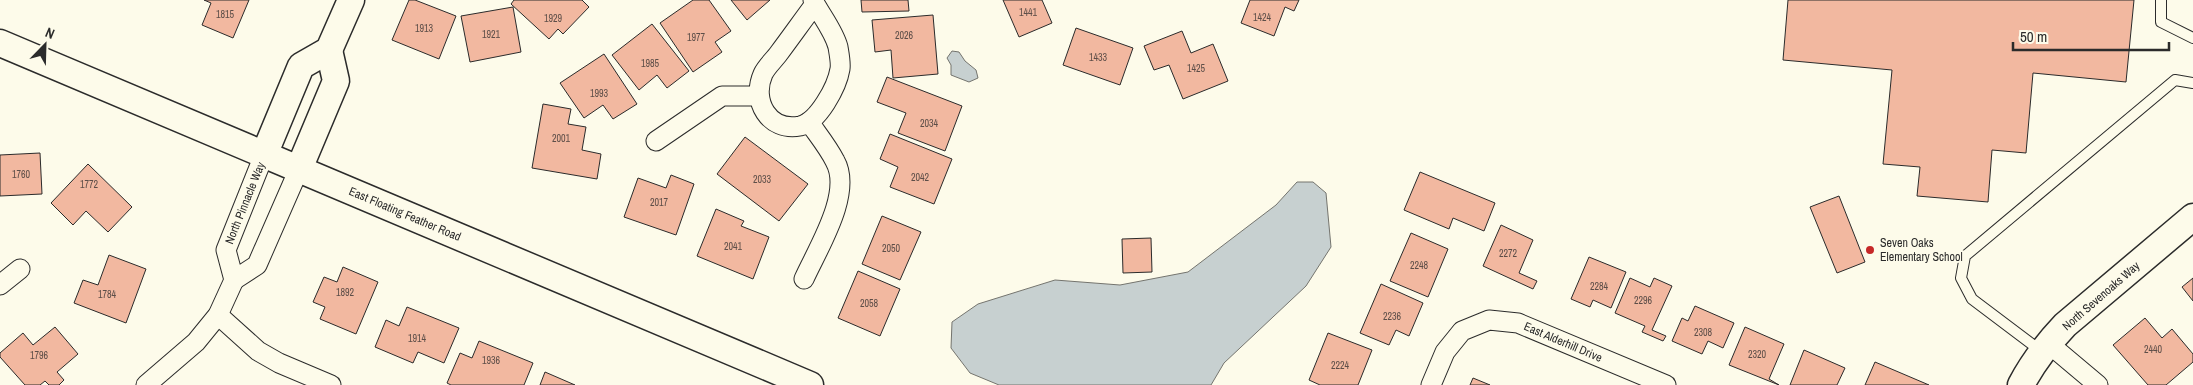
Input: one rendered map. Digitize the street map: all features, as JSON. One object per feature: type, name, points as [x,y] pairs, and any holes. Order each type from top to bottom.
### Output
[{"type":"main road","points":[[299,170],[336,81],[329,50],[351,0]]},
{"type":"main road","name":"East Floating Feather Road","points":[[0,43],[810,385]]},
{"type":"main road","points":[[264,155],[301,66],[329,50]]},
{"type":"main road","name":"North Sevenoaks Way","points":[[2021,385],[2045,347],[2065,325],[2193,217]]},
{"type":"street","points":[[814,2],[838,45],[841,68],[836,87],[810,122],[800,126],[788,126],[775,122],[764,112],[758,96],[763,74],[814,2]]},
{"type":"street","points":[[656,141],[722,96],[758,96]]},
{"type":"street","points":[[804,279],[838,202],[842,182],[836,162],[810,122]]},
{"type":"street","name":"North Pinnacle Way","points":[[234,280],[226,250],[264,155]]},
{"type":"street","points":[[146,385],[196,342],[218,315],[234,280],[257,265],[299,170]]},
{"type":"street","points":[[0,285],[20,269]]},
{"type":"street","points":[[218,315],[258,351],[279,363],[331,385]]},
{"type":"street","name":"East Alderhill Drive","points":[[1431,385],[1445,352],[1462,331],[1489,320],[1518,324],[1666,385]]},
{"type":"street","points":[[2045,347],[2098,385]]},
{"type":"lane","points":[[2161,0],[2160,22],[2193,38]]},
{"type":"lane","points":[[2045,347],[1972,299],[1961,278],[1965,256],[2174,80],[2193,83]]},
{"type":"shaded area","points":[[952,51],[959,52],[965,61],[976,70],[978,78],[969,82],[951,75],[951,65],[947,58]]},
{"type":"shaded area","points":[[1297,182],[1313,182],[1326,193],[1331,247],[1306,286],[1224,363],[1211,385],[999,385],[970,373],[951,348],[952,322],[978,304],[1055,280],[1120,285],[1188,272],[1276,205]]},
{"type":"building","points":[[204,0],[249,0],[233,38],[202,25],[211,3]]},
{"type":"building","points":[[409,0],[415,0],[456,16],[439,59],[392,40]]},
{"type":"building","points":[[514,0],[582,0],[589,7],[563,34],[558,29],[549,39],[511,4]]},
{"type":"building","points":[[693,0],[709,0],[731,31],[715,42],[722,52],[693,72],[660,23]]},
{"type":"building","points":[[731,0],[770,0],[747,20]]},
{"type":"building","points":[[861,0],[908,0],[909,11],[862,12]]},
{"type":"building","points":[[1003,0],[1042,0],[1052,23],[1019,37]]},
{"type":"building","points":[[1250,0],[1299,0],[1294,11],[1285,7],[1274,36],[1241,23]]},
{"type":"building","points":[[1788,0],[2134,0],[2126,82],[2033,73],[2026,153],[1992,150],[1988,202],[1917,196],[1920,167],[1883,164],[1892,70],[1783,60]]},
{"type":"building","points":[[513,7],[521,52],[470,62],[461,16]]},
{"type":"building","points":[[933,15],[938,74],[893,78],[891,50],[875,52],[872,20]]},
{"type":"building","points":[[652,24],[689,71],[667,88],[657,75],[639,90],[612,55]]},
{"type":"building","points":[[1076,28],[1133,48],[1120,85],[1063,65]]},
{"type":"building","points":[[1182,31],[1191,53],[1213,44],[1228,81],[1183,99],[1169,65],[1154,70],[1144,46]]},
{"type":"building","points":[[604,54],[637,104],[613,119],[603,105],[584,118],[560,83]]},
{"type":"building","points":[[887,77],[962,106],[945,151],[898,133],[906,113],[877,102]]},
{"type":"building","points":[[543,104],[571,109],[568,124],[586,127],[582,150],[601,154],[597,179],[532,168]]},
{"type":"building","points":[[890,134],[952,159],[934,204],[890,187],[898,167],[880,159]]},
{"type":"building","points":[[745,137],[808,184],[779,221],[717,174]]},
{"type":"building","points":[[40,153],[42,194],[0,196],[0,155]]},
{"type":"building","points":[[88,164],[132,207],[108,232],[86,211],[73,225],[51,203]]},
{"type":"building","points":[[1420,172],[1495,203],[1484,231],[1453,218],[1449,229],[1404,210]]},
{"type":"building","points":[[671,175],[694,184],[676,235],[624,217],[638,178],[666,188]]},
{"type":"building","points":[[1839,196],[1865,262],[1837,273],[1810,207]]},
{"type":"building","points":[[716,209],[744,221],[741,226],[769,237],[753,279],[697,256]]},
{"type":"building","points":[[882,216],[921,232],[900,280],[862,264]]},
{"type":"building","points":[[1501,225],[1533,240],[1519,273],[1537,281],[1533,289],[1483,266]]},
{"type":"building","points":[[1411,233],[1448,249],[1428,297],[1390,281]]},
{"type":"building","points":[[1151,238],[1152,272],[1123,273],[1122,239]]},
{"type":"building","points":[[109,255],[146,269],[126,323],[74,303],[83,280],[98,285]]},
{"type":"building","points":[[1589,257],[1626,272],[1611,308],[1593,300],[1590,307],[1571,299]]},
{"type":"building","points":[[343,267],[378,282],[356,334],[320,319],[325,307],[313,302],[324,277],[337,282]]},
{"type":"building","points":[[858,271],[900,289],[880,336],[838,318]]},
{"type":"building","points":[[1630,278],[1650,287],[1654,278],[1672,286],[1652,330],[1666,336],[1663,341],[1642,332],[1645,326],[1615,313]]},
{"type":"building","points":[[2193,278],[2193,301],[2182,287]]},
{"type":"building","points":[[1381,284],[1423,303],[1409,336],[1396,330],[1389,345],[1360,333]]},
{"type":"building","points":[[1695,306],[1734,323],[1723,348],[1708,341],[1702,354],[1672,341],[1682,318],[1688,321]]},
{"type":"building","points":[[407,307],[459,328],[444,363],[418,352],[413,363],[375,347],[386,320],[399,326]]},
{"type":"building","points":[[2145,318],[2162,338],[2172,329],[2193,354],[2193,362],[2166,385],[2148,385],[2113,345]]},
{"type":"building","points":[[55,327],[78,354],[57,372],[64,380],[59,385],[49,385],[45,381],[40,385],[25,385],[0,357],[0,353],[23,333],[33,345]]},
{"type":"building","points":[[1745,327],[1784,344],[1769,379],[1779,385],[1729,365]]},
{"type":"building","points":[[1328,333],[1372,350],[1358,385],[1320,385],[1309,380]]},
{"type":"building","points":[[479,341],[533,363],[524,385],[451,385],[447,383],[460,353],[472,358]]},
{"type":"building","points":[[1804,350],[1845,368],[1837,385],[1790,385]]},
{"type":"building","points":[[1875,362],[1929,385],[1865,385]]},
{"type":"building","points":[[545,372],[575,385],[540,385]]},
{"type":"building","points":[[1473,378],[1490,385],[1470,385]]},
{"type":"place","name":"Seven Oaks Elementary School","points":[[1870,250]]}]
